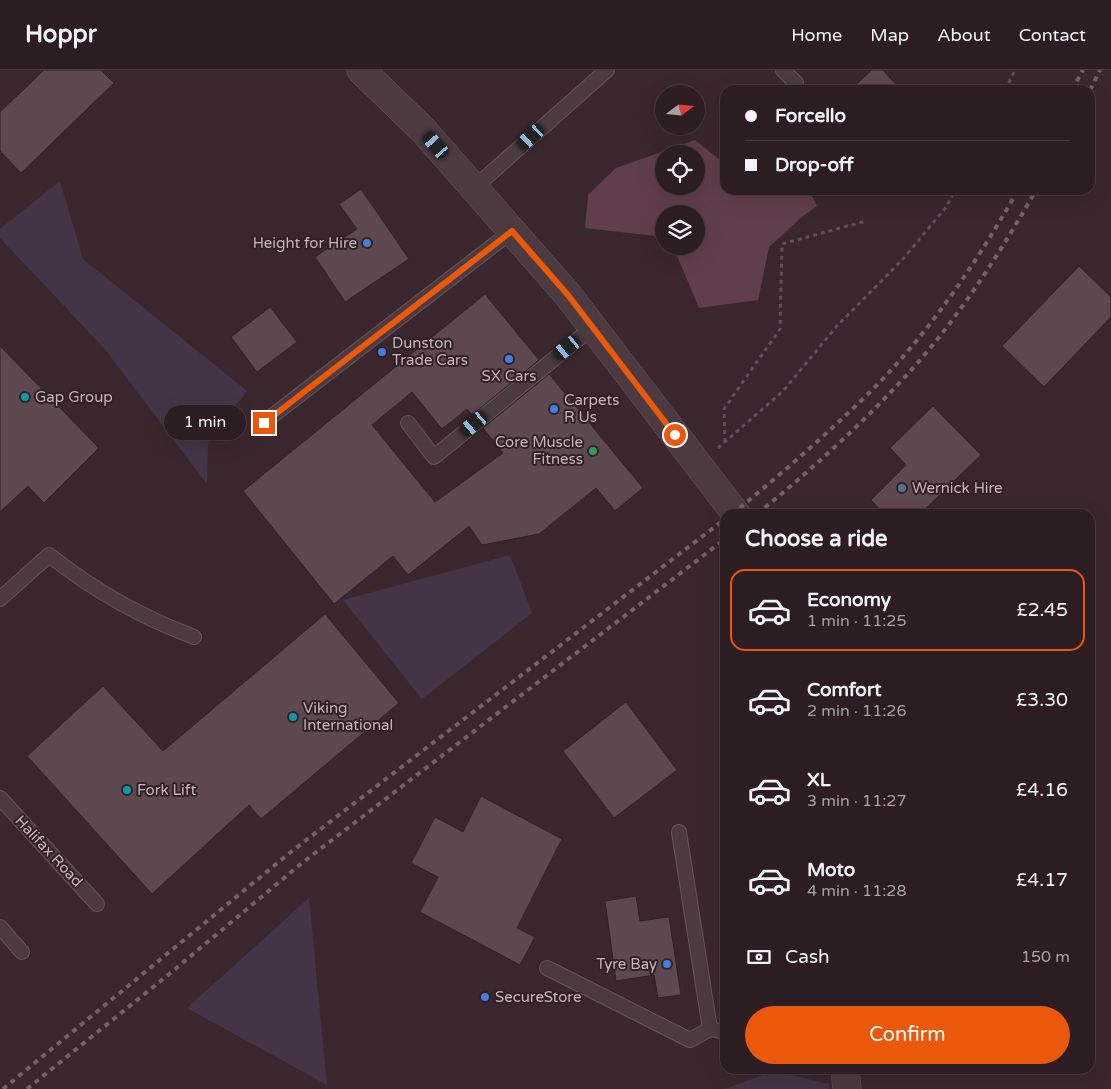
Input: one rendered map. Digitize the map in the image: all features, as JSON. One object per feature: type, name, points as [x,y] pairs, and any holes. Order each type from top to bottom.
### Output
[{"type":"street","points":[[362,70],[423,130],[568,295],[732,509]]},
{"type":"street","points":[[846,1074],[848,1089]]},
{"type":"lane","points":[[783,70],[796,83]]},
{"type":"lane","points":[[474,188],[604,71]]},
{"type":"lane","points":[[264,423],[512,231]]},
{"type":"lane","points":[[408,423],[434,457],[593,327]]},
{"type":"lane","points":[[0,599],[49,555],[81,580],[150,620],[194,637]]},
{"type":"lane","name":"Halifax Road","points":[[2,803],[97,904]]},
{"type":"lane","points":[[679,832],[710,1029]]},
{"type":"lane","points":[[0,927],[22,952]]},
{"type":"lane","points":[[547,968],[690,1040],[710,1029],[720,1031]]},
{"type":"path","points":[[1008,85],[1015,70]]},
{"type":"path","points":[[699,466],[783,391],[837,326],[903,259],[947,206],[952,195]]},
{"type":"path","points":[[725,442],[724,410],[780,329],[782,244],[866,221]]},
{"type":"shaded area","points":[[695,140],[701,145],[681,145]]},
{"type":"shaded area","points":[[705,148],[720,160],[720,195],[812,195],[817,206],[769,247],[758,300],[699,308],[677,255],[705,255],[705,205],[655,205],[655,236],[585,228],[588,195],[616,168],[655,154],[655,195],[705,195]]},
{"type":"shaded area","points":[[60,181],[83,259],[247,391],[208,443],[207,484],[104,348],[0,238],[0,229]]},
{"type":"shaded area","points":[[510,555],[532,613],[422,699],[343,600]]},
{"type":"shaded area","points":[[309,898],[327,1085],[187,1008]]},
{"type":"shaded area","points":[[766,1074],[787,1074],[829,1084],[829,1089],[725,1089]]},
{"type":"building","points":[[44,70],[101,70],[114,83],[21,173],[0,151],[0,112]]},
{"type":"building","points":[[872,70],[883,70],[896,85],[856,85]]},
{"type":"building","name":"Height for Hire","points":[[361,189],[409,259],[345,302],[315,257],[357,229],[339,204]]},
{"type":"building","points":[[1079,266],[1111,297],[1111,317],[1044,387],[1002,346]]},
{"type":"building","points":[[485,294],[539,360],[472,415],[467,409],[442,429],[412,392],[372,425],[435,502],[503,453],[483,428],[549,374],[643,488],[615,511],[596,488],[539,534],[482,545],[469,526],[408,575],[393,556],[334,604],[243,491]]},
{"type":"building","points":[[270,307],[297,342],[257,372],[231,337]]},
{"type":"building","name":"Gap Group","points":[[0,346],[99,448],[44,503],[28,486],[0,512]]},
{"type":"building","points":[[933,406],[981,455],[925,509],[879,509],[871,500],[906,465],[890,448]]},
{"type":"building","points":[[325,614],[399,703],[261,819],[249,805],[152,894],[27,756],[103,686],[163,751]]},
{"type":"building","points":[[626,702],[677,770],[614,818],[563,751]]},
{"type":"building","points":[[481,796],[562,839],[517,928],[535,937],[520,965],[420,912],[438,877],[411,863],[435,817],[463,832]]},
{"type":"building","points":[[636,896],[640,921],[669,917],[681,995],[658,998],[654,975],[616,981],[605,901]]},
{"type":"railway","points":[[1075,85],[1083,70]]},
{"type":"railway","points":[[1092,85],[1100,70]]},
{"type":"railway","points":[[738,509],[818,440],[890,371],[931,323],[950,297],[986,244],[1015,195]]},
{"type":"railway","points":[[763,509],[853,430],[920,360],[979,283],[1033,195]]},
{"type":"railway","points":[[3,1089],[292,851],[720,523]]},
{"type":"railway","points":[[27,1089],[302,863],[720,543]]},
{"type":"place","name":"Height for Hire","points":[[367,243]]},
{"type":"place","name":"Dunston Trade Cars","points":[[382,352]]},
{"type":"place","name":"SX Cars","points":[[509,359]]},
{"type":"place","name":"Gap Group","points":[[25,397]]},
{"type":"place","name":"Carpets R Us","points":[[554,409]]},
{"type":"place","name":"Core Muscle Fitness","points":[[593,451]]},
{"type":"place","name":"Wernick Hire","points":[[902,488]]},
{"type":"place","name":"Viking International","points":[[293,717]]},
{"type":"place","name":"Fork Lift","points":[[127,790]]},
{"type":"place","name":"Tyre Bay","points":[[667,964]]},
{"type":"place","name":"SecureStore","points":[[485,997]]},
{"type":"route","points":[[264,423],[512,231],[568,295],[675,435]]}]
